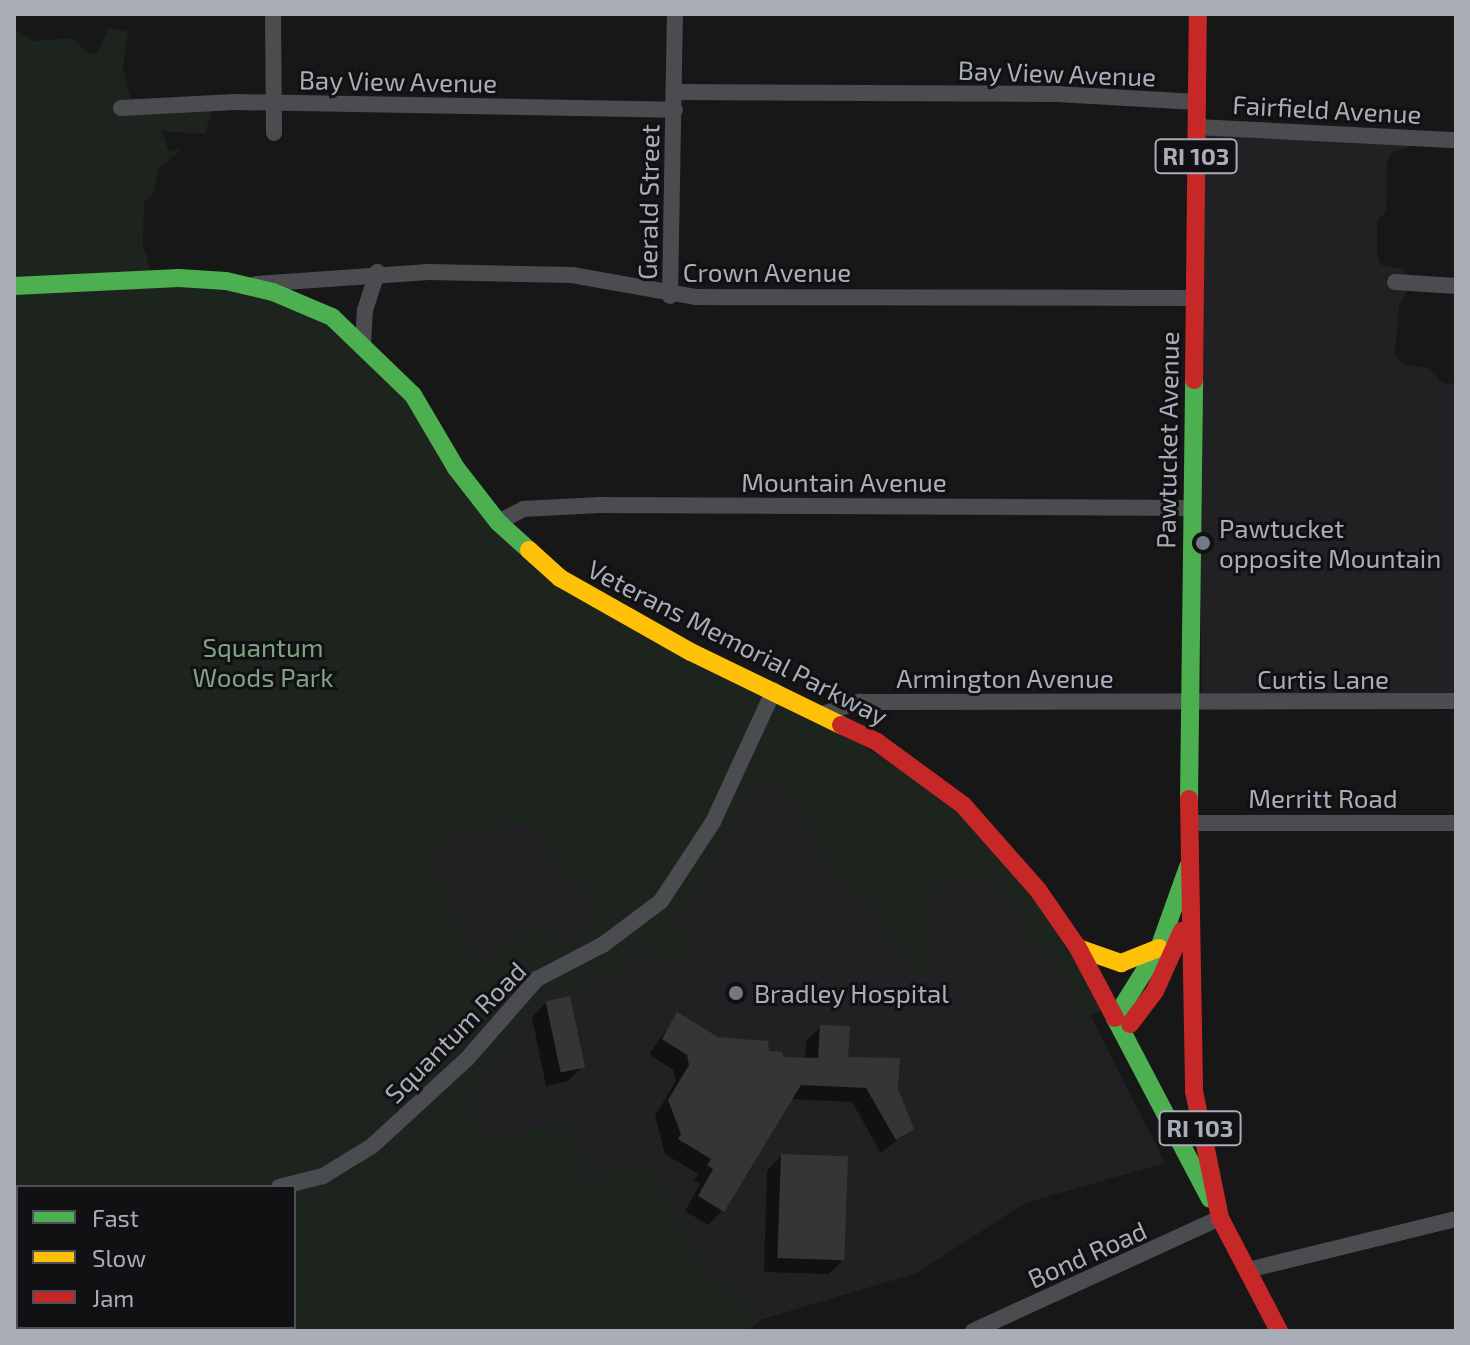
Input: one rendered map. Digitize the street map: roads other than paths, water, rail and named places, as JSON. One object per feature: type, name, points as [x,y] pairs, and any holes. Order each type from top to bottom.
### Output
[{"type":"main road","name":"Pawtucket Avenue","points":[[1119,1025],[1159,948],[1188,867],[1198,14]]},
{"type":"main road","name":"Veterans Memorial Parkway","points":[[14,286],[179,278],[246,285],[332,317],[413,395],[456,468],[498,522],[560,578],[691,652],[822,714],[913,765],[963,805],[1014,859],[1078,948],[1220,1218]]},
{"type":"main road","name":"Pawtucket Avenue","points":[[1188,867],[1194,889],[1194,1091],[1220,1218],[1279,1331]]},
{"type":"main road","points":[[1119,1025],[1168,967],[1194,889]]},
{"type":"main road","points":[[1078,948],[1121,963],[1159,948]]},
{"type":"street","points":[[273,14],[274,133]]},
{"type":"street","name":"Gerald Street","points":[[670,296],[675,14]]},
{"type":"street","name":"Bay View Avenue","points":[[676,92],[1057,94],[1197,102]]},
{"type":"street","name":"Bay View Avenue","points":[[121,108],[275,102],[675,110]]},
{"type":"street","name":"Fairfield Avenue","points":[[1196,127],[1456,140]]},
{"type":"street","points":[[363,346],[365,310],[377,272]]},
{"type":"street","name":"Crown Avenue","points":[[246,285],[377,272],[572,275],[670,296],[1195,298]]},
{"type":"street","points":[[1395,282],[1456,286]]},
{"type":"street","name":"Mountain Avenue","points":[[498,522],[523,509],[600,505],[1193,508]]},
{"type":"street","name":"Squantum Road","points":[[285,1185],[343,1167],[372,1146],[466,1060],[537,979],[604,944],[661,901],[713,822],[774,690]]},
{"type":"street","name":"Curtis Lane","points":[[1190,702],[1456,701]]},
{"type":"street","name":"Armington Avenue","points":[[822,714],[860,702],[1190,702]]},
{"type":"street","name":"Merritt Road","points":[[1190,823],[1456,823]]},
{"type":"street","name":"Bond Road","points":[[973,1331],[1220,1218]]},
{"type":"street","points":[[1248,1270],[1456,1219]]},
{"type":"place","name":"Pawtucket opposite Mountain","points":[[1203,543]]},
{"type":"place","name":"Bradley Hospital","points":[[736,993]]},
{"type":"park label","name":"Squantum Woods Park","points":[[263,662]]}]
